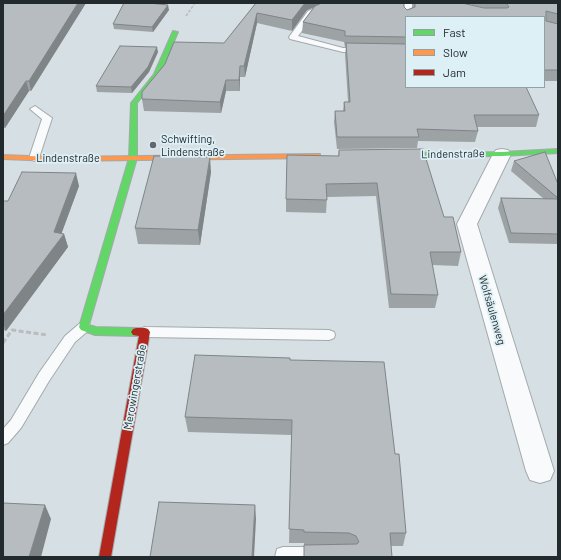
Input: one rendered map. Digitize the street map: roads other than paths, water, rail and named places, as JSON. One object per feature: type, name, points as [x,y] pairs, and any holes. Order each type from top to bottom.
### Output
[{"type":"street","points":[[84,326],[132,158],[134,103],[157,74],[175,32]]},
{"type":"street","name":"Lindenstraße","points":[[382,155],[502,154],[558,151]]},
{"type":"street","name":"Wolfsäulenweg","points":[[502,154],[467,224],[540,471]]},
{"type":"street","name":"Lindenstraße","points":[[3,157],[132,158],[326,156]]},
{"type":"street","name":"Merowingerstraße","points":[[84,326],[95,331],[145,332],[105,557]]},
{"type":"lane","points":[[324,3],[321,9],[311,13],[293,37],[343,50],[366,50]]},
{"type":"lane","points":[[408,3],[408,16]]},
{"type":"lane","points":[[34,158],[47,118],[35,109]]},
{"type":"lane","points":[[3,439],[16,424],[44,377],[70,339],[84,326]]},
{"type":"lane","points":[[145,332],[329,335]]},
{"type":"lane","points":[[283,557],[284,554],[339,556]]},
{"type":"place","name":"Schwifting, Lindenstraße","points":[[153,145]]}]
